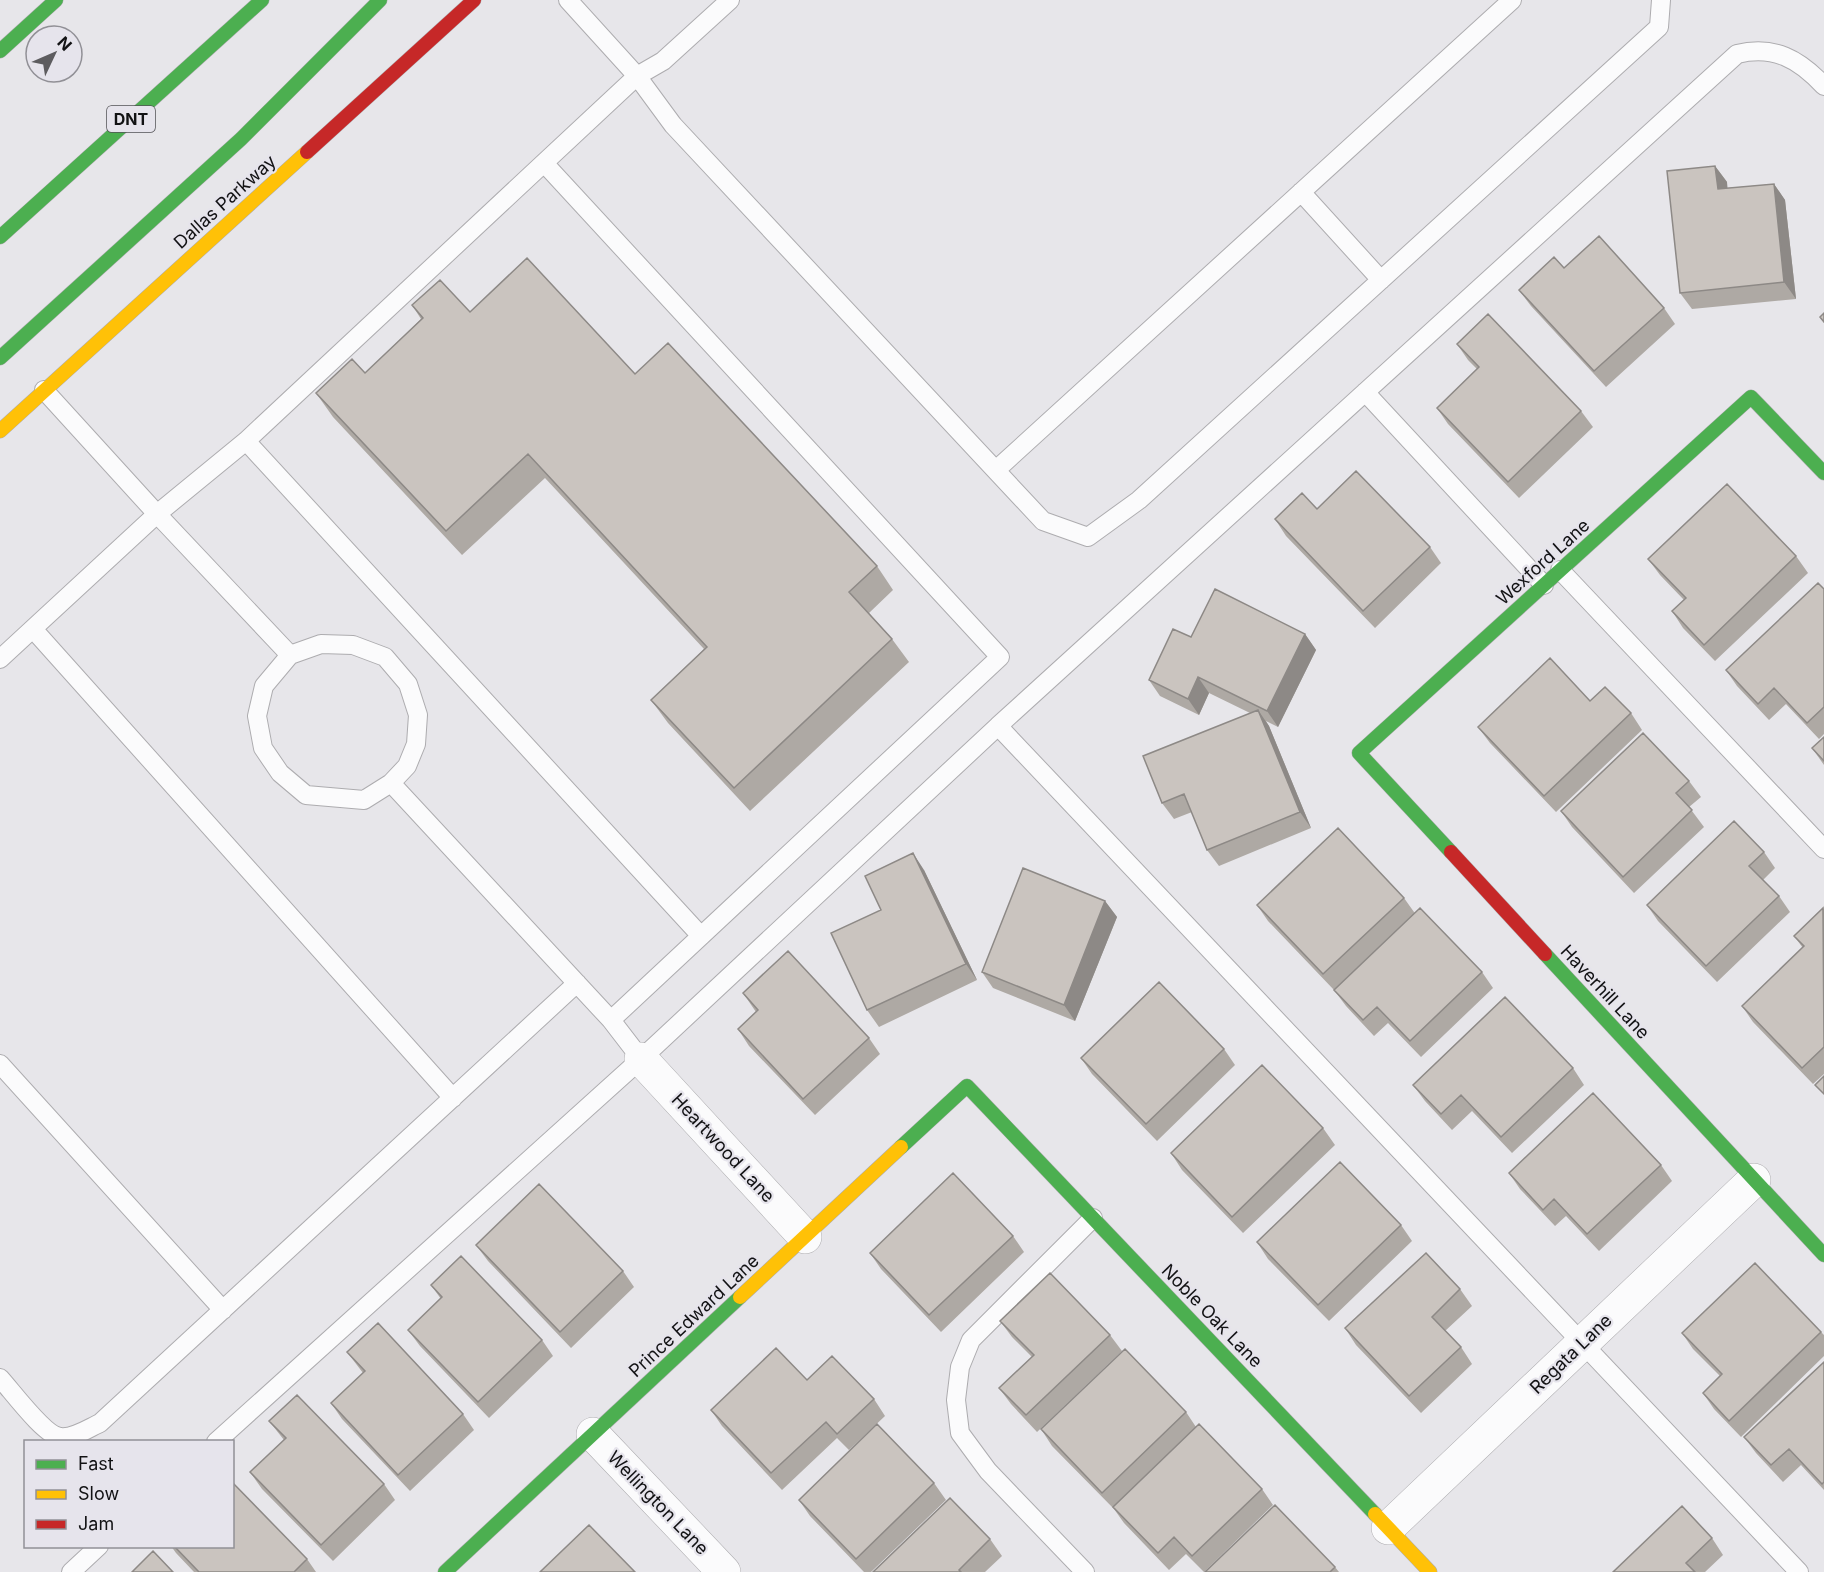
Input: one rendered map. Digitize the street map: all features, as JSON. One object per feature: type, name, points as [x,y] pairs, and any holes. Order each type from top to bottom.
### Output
[{"type":"main road","points":[[0,51],[56,0]]},
{"type":"main road","name":"DNT","points":[[0,237],[262,0]]},
{"type":"main road","points":[[0,358],[226,153],[324,60],[380,0]]},
{"type":"main road","name":"Dallas Parkway","points":[[0,431],[474,0]]},
{"type":"main road","name":"Wexford Lane","points":[[1359,753],[1751,397],[1824,473]]},
{"type":"main road","name":"Haverhill Lane","points":[[1359,753],[1824,1255]]},
{"type":"main road","name":"Prince Edward Lane","points":[[445,1572],[967,1086]]},
{"type":"main road","name":"Noble Oak Lane","points":[[967,1086],[1430,1572]]},
{"type":"street","name":"Heartwood Lane","points":[[641,1059],[805,1237]]},
{"type":"street","name":"Regata Lane","points":[[1388,1528],[1754,1180]]},
{"type":"street","name":"Wellington Lane","points":[[593,1434],[724,1572]]},
{"type":"lane","points":[[568,0],[637,76],[673,125],[1043,521],[1088,537],[1139,500],[1659,27],[1661,0]]},
{"type":"lane","points":[[0,659],[157,514],[246,441],[637,76],[663,61],[730,0]]},
{"type":"lane","points":[[996,470],[1512,0]]},
{"type":"lane","points":[[218,1440],[641,1059],[998,726],[1737,54],[1758,49],[1779,54],[1810,71],[1824,86]]},
{"type":"lane","points":[[544,163],[1000,657],[610,1020]]},
{"type":"lane","points":[[1301,192],[1381,280]]},
{"type":"lane","points":[[44,390],[290,655]]},
{"type":"lane","points":[[1365,392],[1544,585]]},
{"type":"lane","points":[[246,441],[701,936]]},
{"type":"lane","points":[[1560,570],[1824,849]]},
{"type":"lane","points":[[33,629],[453,1098]]},
{"type":"lane","points":[[321,644],[353,645],[385,657],[408,684],[418,715],[416,744],[406,766],[391,783],[364,800],[340,800],[306,795],[280,773],[263,748],[257,716],[264,686],[290,655],[321,644]]},
{"type":"lane","points":[[998,726],[1584,1342],[1799,1572]]},
{"type":"lane","points":[[391,783],[577,983],[641,1059]]},
{"type":"lane","points":[[0,1378],[47,1430],[60,1437],[76,1435],[100,1423],[577,983]]},
{"type":"lane","points":[[0,1064],[223,1310]]},
{"type":"lane","points":[[1085,1572],[988,1471],[960,1433],[956,1400],[960,1367],[971,1340],[1093,1218]]},
{"type":"lane","points":[[71,1572],[97,1548]]},
{"type":"building","points":[[1715,166],[1718,189],[1774,184],[1784,282],[1680,293],[1667,171]]},
{"type":"building","points":[[1599,236],[1664,308],[1594,371],[1519,290],[1554,257],[1564,268]]},
{"type":"building","points":[[527,258],[635,374],[668,343],[877,566],[849,592],[892,639],[734,788],[651,700],[707,647],[528,454],[446,531],[316,393],[352,359],[365,373],[423,318],[412,305],[440,280],[470,312]]},
{"type":"building","points":[[1488,314],[1581,411],[1508,482],[1437,408],[1479,367],[1457,344]]},
{"type":"building","points":[[1356,471],[1430,547],[1363,611],[1275,519],[1302,493],[1317,509]]},
{"type":"building","points":[[1727,484],[1796,556],[1704,645],[1672,611],[1686,598],[1648,559]]},
{"type":"building","points":[[1818,583],[1824,589],[1824,707],[1807,723],[1774,688],[1758,704],[1726,670]]},
{"type":"building","points":[[1215,589],[1305,634],[1267,711],[1198,677],[1188,699],[1149,680],[1173,629],[1191,637]]},
{"type":"building","points":[[1550,658],[1590,701],[1605,687],[1631,713],[1544,796],[1478,727]]},
{"type":"building","points":[[1258,710],[1300,812],[1207,850],[1184,794],[1162,803],[1143,756]]},
{"type":"building","points":[[1643,733],[1689,781],[1676,793],[1692,810],[1623,877],[1561,811]]},
{"type":"building","points":[[1824,737],[1824,761],[1812,748]]},
{"type":"building","points":[[1734,821],[1764,852],[1749,866],[1779,896],[1706,966],[1647,905]]},
{"type":"building","points":[[1338,828],[1404,898],[1323,974],[1257,905]]},
{"type":"building","points":[[913,853],[966,964],[867,1010],[831,933],[881,910],[865,876]]},
{"type":"building","points":[[1023,868],[1105,901],[1064,1005],[982,972]]},
{"type":"building","points":[[1420,908],[1482,972],[1410,1041],[1377,1007],[1363,1020],[1334,990]]},
{"type":"building","points":[[1823,908],[1824,1047],[1802,1068],[1742,1006],[1804,946],[1794,936]]},
{"type":"building","points":[[788,951],[869,1038],[803,1099],[738,1029],[758,1010],[743,993]]},
{"type":"building","points":[[1159,982],[1224,1049],[1146,1124],[1081,1058]]},
{"type":"building","points":[[1505,997],[1573,1068],[1501,1137],[1461,1095],[1441,1114],[1413,1085]]},
{"type":"building","points":[[1262,1065],[1323,1128],[1232,1217],[1171,1153]]},
{"type":"building","points":[[1824,1076],[1824,1094],[1815,1085]]},
{"type":"building","points":[[1593,1093],[1661,1165],[1587,1234],[1554,1199],[1543,1210],[1509,1173]]},
{"type":"building","points":[[1340,1162],[1401,1225],[1318,1305],[1257,1242]]},
{"type":"building","points":[[953,1173],[1013,1236],[929,1315],[870,1253]]},
{"type":"building","points":[[539,1184],[623,1271],[560,1332],[476,1245]]},
{"type":"building","points":[[1426,1253],[1460,1289],[1432,1317],[1461,1347],[1409,1396],[1345,1328]]},
{"type":"building","points":[[461,1256],[542,1340],[478,1402],[408,1330],[442,1297],[431,1285]]},
{"type":"building","points":[[1755,1263],[1821,1332],[1729,1421],[1703,1393],[1722,1374],[1682,1333]]},
{"type":"building","points":[[1050,1273],[1110,1335],[1026,1415],[999,1388],[1034,1355],[1000,1321]]},
{"type":"building","points":[[378,1323],[463,1414],[398,1475],[331,1403],[365,1371],[347,1352]]},
{"type":"building","points":[[776,1348],[807,1380],[832,1356],[874,1399],[837,1434],[826,1422],[771,1473],[711,1410]]},
{"type":"building","points":[[1125,1349],[1186,1412],[1102,1493],[1041,1429]]},
{"type":"building","points":[[1824,1362],[1824,1482],[1822,1484],[1789,1449],[1771,1465],[1744,1437]]},
{"type":"building","points":[[297,1395],[384,1484],[321,1545],[250,1472],[286,1438],[269,1421]]},
{"type":"building","points":[[877,1424],[934,1483],[856,1559],[799,1500]]},
{"type":"building","points":[[1199,1424],[1262,1489],[1192,1556],[1174,1537],[1158,1553],[1113,1507]]},
{"type":"building","points":[[234,1484],[307,1559],[294,1572],[199,1572],[176,1548],[234,1548]]},
{"type":"building","points":[[950,1498],[990,1539],[959,1570],[961,1572],[873,1572]]},
{"type":"building","points":[[1275,1505],[1335,1567],[1330,1572],[1205,1572]]},
{"type":"building","points":[[1682,1506],[1712,1538],[1686,1563],[1695,1572],[1613,1572]]},
{"type":"building","points":[[589,1525],[635,1572],[540,1572]]},
{"type":"building","points":[[153,1551],[173,1572],[132,1572]]},
{"type":"traffic: fast","points":[[0,51],[56,0]]},
{"type":"traffic: fast","points":[[0,237],[262,0]]},
{"type":"traffic: fast","points":[[0,358],[241,139],[380,0]]},
{"type":"traffic: fast","points":[[1451,852],[1359,753],[1751,397],[1824,473]]},
{"type":"traffic: fast","points":[[1545,954],[1824,1255]]},
{"type":"traffic: fast","points":[[901,1147],[967,1086],[1375,1514]]},
{"type":"traffic: fast","points":[[445,1572],[740,1297]]},
{"type":"traffic: slow","points":[[0,431],[307,152]]},
{"type":"traffic: slow","points":[[740,1297],[901,1147]]},
{"type":"traffic: slow","points":[[1375,1514],[1430,1572]]},
{"type":"traffic: jam","points":[[307,152],[474,0]]},
{"type":"traffic: jam","points":[[1451,852],[1545,954]]}]
